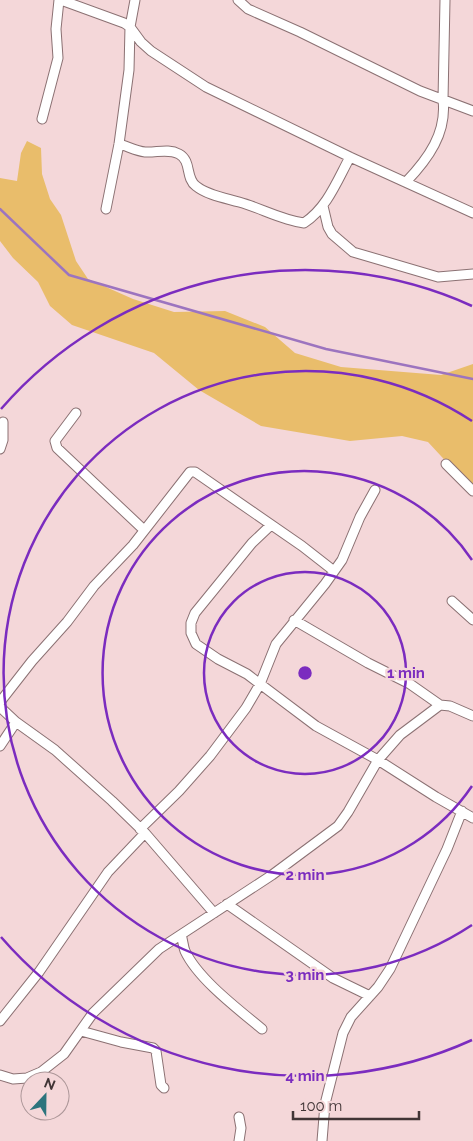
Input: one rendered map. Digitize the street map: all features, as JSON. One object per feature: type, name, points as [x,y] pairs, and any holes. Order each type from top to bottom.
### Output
[{"type":"street","points":[[42,119],[58,58],[56,29],[60,0],[124,23],[130,27],[140,42],[150,52],[206,87],[350,157],[473,213]]},
{"type":"street","points":[[106,209],[119,144],[129,70],[130,27],[135,0]]},
{"type":"street","points":[[238,0],[248,9],[300,32],[411,87],[473,111]]},
{"type":"street","points":[[406,182],[424,163],[439,136],[444,113],[445,0]]},
{"type":"street","points":[[119,144],[144,152],[169,151],[179,154],[186,160],[193,184],[198,188],[222,198],[261,209],[292,222],[304,223],[323,206],[350,157]]},
{"type":"street","points":[[323,206],[328,227],[332,234],[354,252],[438,277],[473,274]]},
{"type":"street","points":[[76,413],[55,441],[57,448],[144,530]]},
{"type":"street","points":[[0,449],[3,440],[3,422]]},
{"type":"street","points":[[446,464],[473,491]]},
{"type":"street","points":[[0,702],[94,586],[144,530],[188,473],[193,472],[302,546],[334,571]]},
{"type":"street","points":[[0,1021],[39,972],[108,872],[210,756],[246,708],[260,684],[276,644],[342,560],[360,517],[375,490]]},
{"type":"street","points":[[270,525],[252,543],[200,605],[191,623],[191,633],[196,644],[218,659],[247,674],[316,726],[378,760],[473,818]]},
{"type":"street","points":[[452,601],[473,620]]},
{"type":"street","points":[[294,620],[368,664],[410,684],[440,704],[450,706],[473,716]]},
{"type":"street","points":[[0,1075],[12,1079],[27,1078],[41,1072],[64,1054],[93,1013],[159,949],[272,875],[338,826],[378,760],[400,735],[440,704]]},
{"type":"street","points":[[0,707],[16,722],[55,750],[112,801],[143,831],[214,913]]},
{"type":"street","points":[[0,746],[16,722]]},
{"type":"street","points":[[322,1141],[325,1104],[343,1033],[352,1018],[390,969],[458,825],[462,811]]},
{"type":"street","points":[[227,904],[333,978],[370,996]]},
{"type":"street","points":[[182,935],[185,950],[195,967],[234,1006],[262,1029]]},
{"type":"street","points":[[81,1031],[156,1050],[161,1085],[164,1088]]},
{"type":"street","points":[[239,1117],[241,1128],[239,1141]]},
{"type":"shaded area","points":[[27,141],[41,148],[42,174],[50,199],[61,215],[76,261],[88,279],[133,299],[174,312],[225,311],[265,327],[295,353],[341,367],[441,375],[473,364],[473,484],[465,482],[428,442],[402,436],[350,441],[261,426],[199,390],[154,353],[72,325],[50,306],[38,282],[13,258],[0,241],[0,178],[17,181],[21,153]]},
{"type":"waterway","points":[[0,209],[69,275],[326,349],[473,379]]}]
